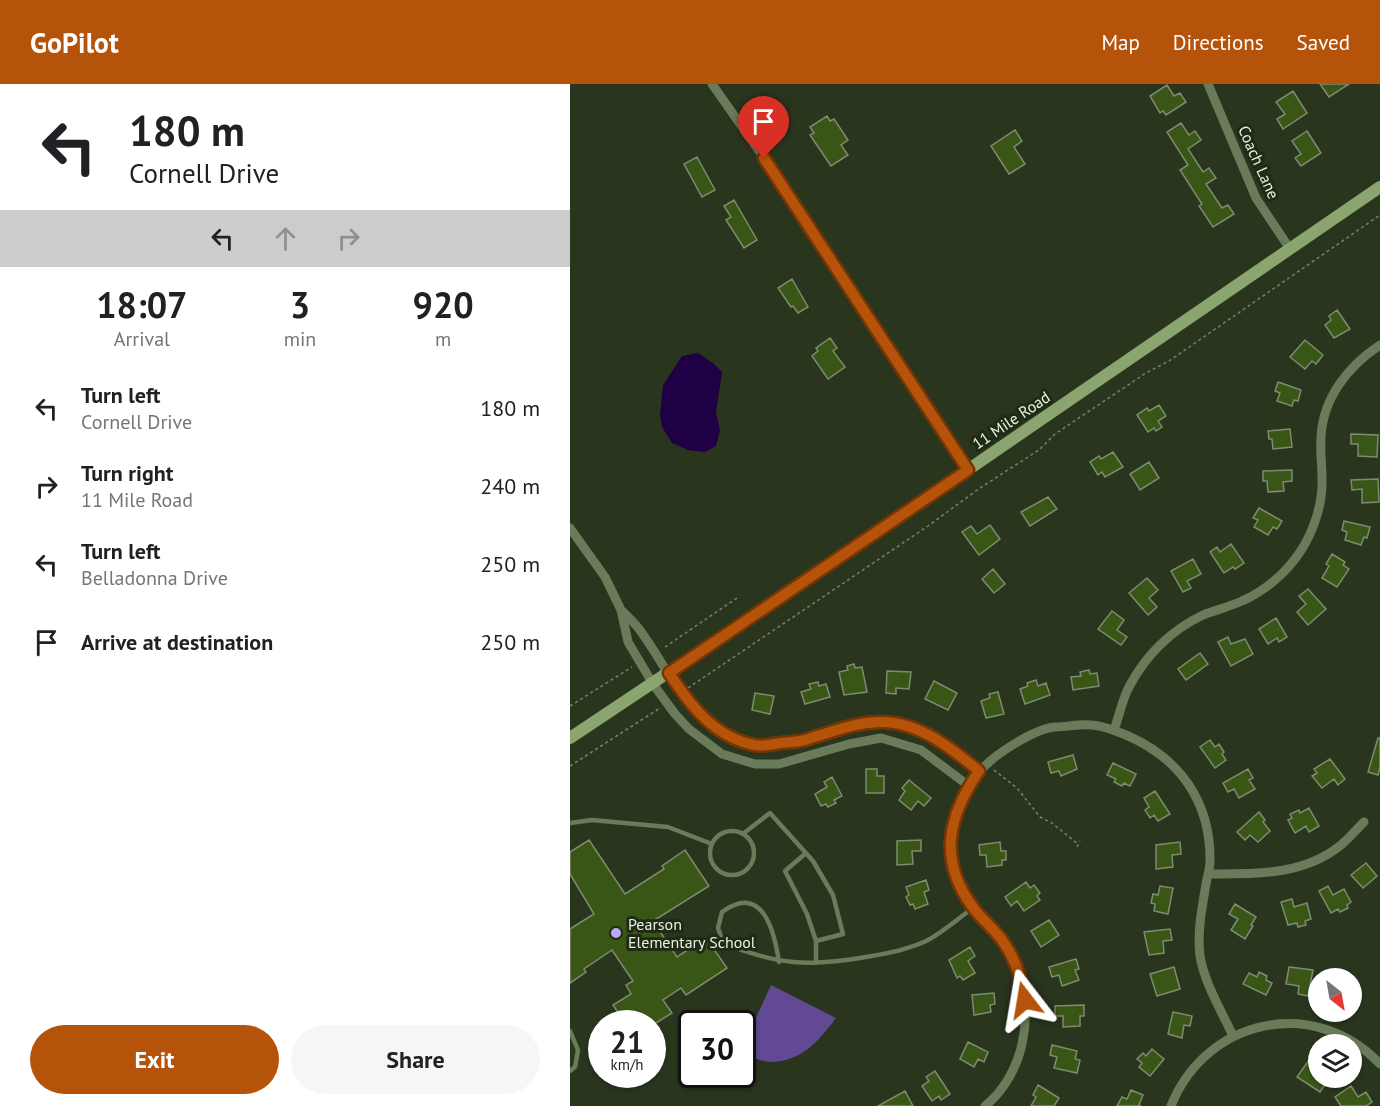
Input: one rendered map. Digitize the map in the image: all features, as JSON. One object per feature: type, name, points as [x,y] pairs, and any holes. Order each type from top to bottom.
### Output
[{"type":"street","points":[[712,84],[764,158],[968,470]]},
{"type":"street","name":"Coach Lane","points":[[1208,84],[1256,198],[1290,249]]},
{"type":"street","name":"11 Mile Road","points":[[570,738],[968,470],[1380,187]]},
{"type":"street","points":[[1114,730],[1128,688],[1156,648],[1203,615],[1239,603],[1263,590],[1290,565],[1300,551],[1310,532],[1321,497],[1321,437],[1328,403],[1349,370],[1380,345]]},
{"type":"street","points":[[570,528],[605,577],[621,609],[628,642],[653,684],[675,714],[702,740],[722,754],[754,764],[779,764],[849,744],[881,738],[921,750],[969,786]]},
{"type":"street","points":[[621,609],[639,629],[697,711],[715,728],[731,737],[756,746],[807,740],[840,727],[879,722],[905,725],[929,735],[979,771]]},
{"type":"street","points":[[879,722],[881,738]]},
{"type":"street","points":[[986,1106],[1012,1072],[1020,1053],[1025,1026],[1025,1000],[1018,971],[1002,940],[973,908],[959,886],[954,873],[950,841],[955,814],[979,771],[1021,740],[1050,728],[1092,725],[1114,730],[1143,742],[1166,758],[1185,777],[1197,798],[1206,822],[1210,843],[1210,865],[1199,930],[1200,958],[1233,1036]]},
{"type":"street","points":[[702,740],[715,728]]},
{"type":"street","points":[[921,750],[929,735]]},
{"type":"street","points":[[807,740],[812,756]]},
{"type":"street","points":[[1208,874],[1266,874],[1311,862],[1339,846],[1364,822]]},
{"type":"street","points":[[1172,1106],[1197,1064],[1207,1054],[1233,1036],[1268,1026],[1287,1024],[1336,1033],[1380,1064]]},
{"type":"lane","points":[[744,833],[770,813],[806,854],[833,895],[843,934],[816,941]]},
{"type":"lane","points":[[570,822],[592,820],[668,827],[712,844]]},
{"type":"lane","points":[[728,830],[744,833],[753,844],[754,859],[746,871],[740,874],[732,875],[718,871],[711,858],[712,844],[716,838],[728,830]]},
{"type":"lane","points":[[806,854],[785,871],[807,914],[816,941],[816,963]]},
{"type":"lane","points":[[779,962],[777,946],[767,919],[757,905],[746,901],[733,904],[722,912],[718,928],[723,943],[779,962],[804,964],[891,953],[925,942],[973,908]]},
{"type":"lane","points":[[570,1031],[578,1050],[575,1067],[570,1071]]},
{"type":"path","points":[[682,692],[1039,450],[1055,434],[1146,373],[1168,361],[1380,215]]},
{"type":"path","points":[[570,766],[667,703]]},
{"type":"path","points":[[987,763],[1017,789],[1040,817],[1052,823],[1077,845],[1080,841]]},
{"type":"shaded area","points":[[698,353],[722,372],[716,412],[720,430],[716,446],[705,452],[688,450],[672,443],[662,427],[660,415],[663,385],[682,356]]},
{"type":"shaded area","points":[[771,985],[836,1018],[808,1049],[791,1058],[770,1062],[756,1058],[756,1018]]},
{"type":"building","points":[[1320,84],[1349,84],[1329,97]]},
{"type":"building","points":[[1167,85],[1174,96],[1180,93],[1186,102],[1166,115],[1163,111],[1160,113],[1150,96]]},
{"type":"building","points":[[1293,91],[1307,113],[1283,129],[1277,119],[1285,114],[1276,102]]},
{"type":"building","points":[[827,116],[830,121],[834,119],[848,140],[841,145],[848,155],[831,166],[810,135],[814,133],[810,127]]},
{"type":"building","points":[[1181,123],[1189,135],[1195,131],[1201,140],[1188,149],[1203,172],[1209,168],[1216,178],[1206,184],[1222,208],[1228,205],[1234,214],[1213,227],[1199,206],[1202,204],[1180,170],[1188,165],[1167,132]]},
{"type":"building","points":[[1015,130],[1022,141],[1014,147],[1025,164],[1009,174],[991,146]]},
{"type":"building","points":[[1307,131],[1321,153],[1301,166],[1295,158],[1301,154],[1292,141]]},
{"type":"building","points":[[697,157],[715,190],[702,197],[684,164]]},
{"type":"building","points":[[734,200],[757,240],[744,248],[726,220],[731,217],[724,206]]},
{"type":"building","points":[[792,279],[808,307],[798,313],[778,288]]},
{"type":"building","points":[[1337,310],[1350,329],[1334,338],[1325,325],[1331,320],[1329,316]]},
{"type":"building","points":[[830,338],[837,348],[833,351],[845,367],[828,379],[812,356],[818,351],[816,348]]},
{"type":"building","points":[[1305,340],[1323,355],[1316,364],[1312,361],[1305,369],[1290,357]]},
{"type":"building","points":[[1278,382],[1301,390],[1298,401],[1294,400],[1292,406],[1277,401],[1280,393],[1275,391]]},
{"type":"building","points":[[1159,405],[1166,416],[1158,421],[1162,427],[1148,432],[1137,415],[1147,408],[1149,411]]},
{"type":"building","points":[[1290,429],[1292,447],[1273,449],[1268,431]]},
{"type":"building","points":[[1351,434],[1378,435],[1377,457],[1358,456],[1358,444],[1351,444]]},
{"type":"building","points":[[1113,452],[1123,467],[1105,477],[1102,472],[1098,475],[1090,462],[1099,456],[1101,459]]},
{"type":"building","points":[[1149,462],[1159,478],[1140,490],[1130,474]]},
{"type":"building","points":[[1292,470],[1292,481],[1283,482],[1284,491],[1268,492],[1267,481],[1263,481],[1263,471]]},
{"type":"building","points":[[1378,479],[1379,502],[1362,503],[1362,489],[1352,490],[1351,480]]},
{"type":"building","points":[[1048,497],[1057,509],[1030,526],[1021,512]]},
{"type":"building","points":[[1259,508],[1282,521],[1277,529],[1273,527],[1268,535],[1254,527],[1258,520],[1253,518]]},
{"type":"building","points":[[1344,521],[1370,527],[1367,538],[1364,537],[1361,545],[1345,540],[1347,532],[1342,530]]},
{"type":"building","points":[[990,525],[1000,539],[979,555],[962,532],[971,526],[977,534]]},
{"type":"building","points":[[1231,544],[1244,563],[1224,573],[1210,552],[1217,547],[1220,552]]},
{"type":"building","points":[[1332,554],[1345,562],[1343,565],[1349,569],[1337,587],[1322,578],[1329,566],[1326,564]]},
{"type":"building","points":[[1193,559],[1201,574],[1187,581],[1191,588],[1183,592],[1171,571]]},
{"type":"building","points":[[993,569],[1005,584],[994,593],[982,579]]},
{"type":"building","points":[[1147,578],[1158,590],[1149,598],[1157,607],[1148,615],[1129,593]]},
{"type":"building","points":[[1308,589],[1326,609],[1308,625],[1297,612],[1306,604],[1299,596]]},
{"type":"building","points":[[1112,611],[1124,620],[1117,630],[1127,637],[1121,645],[1098,629]]},
{"type":"building","points":[[1276,618],[1287,637],[1279,642],[1277,638],[1268,644],[1259,629]]},
{"type":"building","points":[[1228,637],[1231,644],[1245,639],[1253,654],[1231,666],[1218,642]]},
{"type":"building","points":[[1200,653],[1208,664],[1186,680],[1178,669]]},
{"type":"building","points":[[854,664],[855,668],[862,667],[867,692],[844,695],[839,672],[848,670],[847,666]]},
{"type":"building","points":[[1089,670],[1090,674],[1097,673],[1099,686],[1073,690],[1071,677],[1081,676],[1080,672]]},
{"type":"building","points":[[887,671],[911,672],[909,689],[896,688],[896,694],[886,693]]},
{"type":"building","points":[[1036,680],[1038,686],[1046,683],[1050,695],[1025,704],[1020,689]]},
{"type":"building","points":[[934,681],[957,693],[948,710],[925,699]]},
{"type":"building","points":[[818,682],[819,686],[826,684],[830,697],[805,704],[801,692],[811,689],[809,684]]},
{"type":"building","points":[[998,692],[1004,714],[986,718],[981,701],[990,698],[989,694]]},
{"type":"building","points":[[755,693],[774,696],[770,714],[752,710]]},
{"type":"building","points":[[1378,738],[1380,738],[1380,767],[1378,775],[1368,772]]},
{"type":"building","points":[[1210,740],[1215,747],[1219,744],[1226,760],[1215,768],[1200,747]]},
{"type":"building","points":[[1073,755],[1077,769],[1061,776],[1059,771],[1051,773],[1048,762]]},
{"type":"building","points":[[1330,759],[1345,779],[1338,785],[1334,779],[1322,788],[1312,776],[1317,773],[1314,769]]},
{"type":"building","points":[[1113,763],[1136,774],[1130,786],[1124,783],[1122,786],[1114,782],[1116,779],[1107,775]]},
{"type":"building","points":[[866,769],[877,769],[877,776],[884,776],[884,793],[866,793]]},
{"type":"building","points":[[1248,769],[1253,778],[1249,780],[1255,789],[1239,798],[1234,789],[1228,792],[1223,783]]},
{"type":"building","points":[[832,777],[842,796],[828,807],[826,804],[821,806],[815,794],[827,787],[824,782]]},
{"type":"building","points":[[909,780],[931,798],[924,806],[918,801],[911,810],[899,800],[905,791],[902,788]]},
{"type":"building","points":[[1155,791],[1170,814],[1158,821],[1154,815],[1150,818],[1145,810],[1149,807],[1144,798]]},
{"type":"building","points":[[1309,808],[1319,826],[1309,832],[1306,826],[1295,833],[1288,820],[1292,818],[1290,814],[1299,810],[1300,813]]},
{"type":"building","points":[[1259,812],[1270,831],[1258,842],[1250,835],[1245,840],[1237,832]]},
{"type":"building","name":"Pearson Elementary School","points":[[589,840],[625,894],[664,869],[662,866],[685,850],[709,886],[653,921],[677,957],[706,938],[727,968],[686,995],[681,988],[663,1000],[672,1013],[666,1017],[666,1010],[616,1010],[613,1005],[631,994],[626,985],[633,981],[612,950],[584,969],[586,972],[570,983],[570,929],[594,914],[570,874],[570,852]]},
{"type":"building","points":[[921,840],[921,851],[912,851],[913,864],[897,865],[897,841]]},
{"type":"building","points":[[1000,842],[1001,851],[1006,851],[1006,860],[1002,860],[1002,865],[987,867],[986,855],[980,855],[979,845]]},
{"type":"building","points":[[1180,842],[1181,854],[1172,855],[1173,867],[1156,869],[1156,845]]},
{"type":"building","points":[[1366,863],[1377,876],[1363,888],[1351,875]]},
{"type":"building","points":[[926,880],[929,890],[924,892],[928,904],[915,909],[906,897],[909,895],[906,887]]},
{"type":"building","points":[[1026,882],[1030,888],[1034,885],[1040,893],[1037,896],[1040,900],[1024,911],[1017,901],[1011,906],[1005,897]]},
{"type":"building","points":[[1160,886],[1173,888],[1168,914],[1154,911],[1155,904],[1151,903],[1153,894],[1158,895]]},
{"type":"building","points":[[1328,886],[1333,895],[1344,889],[1351,902],[1347,905],[1348,908],[1340,912],[1338,909],[1331,913],[1319,891]]},
{"type":"building","points":[[1292,899],[1294,907],[1307,903],[1311,919],[1305,921],[1306,925],[1298,927],[1297,923],[1288,925],[1281,902]]},
{"type":"building","points":[[1235,904],[1256,917],[1245,939],[1231,930],[1238,919],[1229,914]]},
{"type":"building","points":[[1049,920],[1059,935],[1041,947],[1031,931]]},
{"type":"building","points":[[1170,929],[1172,940],[1163,941],[1164,953],[1149,955],[1144,932]]},
{"type":"building","points":[[970,947],[975,956],[968,961],[975,973],[963,980],[960,976],[957,978],[949,960]]},
{"type":"building","points":[[1076,959],[1079,969],[1075,970],[1079,980],[1062,986],[1059,975],[1052,977],[1049,967]]},
{"type":"building","points":[[1174,967],[1180,989],[1157,996],[1150,974]]},
{"type":"building","points":[[1289,967],[1308,969],[1308,996],[1298,994],[1299,986],[1286,984]]},
{"type":"building","points":[[1259,972],[1267,976],[1266,980],[1272,983],[1266,995],[1243,984],[1249,973],[1257,977]]},
{"type":"building","points":[[994,993],[995,1004],[990,1005],[991,1012],[974,1015],[972,995]]},
{"type":"building","points":[[1084,1005],[1084,1016],[1080,1016],[1080,1026],[1063,1027],[1063,1016],[1055,1016],[1055,1006]]},
{"type":"building","points":[[1173,1012],[1192,1016],[1190,1026],[1184,1025],[1182,1038],[1168,1034]]},
{"type":"building","points":[[968,1042],[988,1052],[984,1062],[978,1059],[974,1067],[960,1059]]},
{"type":"building","points":[[1052,1045],[1077,1051],[1075,1059],[1080,1060],[1077,1073],[1054,1068],[1057,1057],[1050,1055]]},
{"type":"building","points":[[1152,1049],[1164,1059],[1150,1076],[1139,1067],[1142,1063],[1137,1059],[1143,1053],[1146,1056]]},
{"type":"building","points":[[1308,1061],[1308,1084],[1297,1077]]},
{"type":"building","points":[[935,1071],[950,1094],[941,1100],[939,1096],[932,1101],[922,1086],[929,1081],[926,1077]]},
{"type":"building","points":[[1038,1085],[1059,1098],[1054,1106],[1031,1106],[1036,1097],[1033,1095]]},
{"type":"building","points":[[1348,1088],[1352,1088],[1358,1097],[1366,1092],[1372,1102],[1366,1106],[1341,1106],[1335,1097]]},
{"type":"building","points":[[1131,1090],[1143,1095],[1139,1105],[1141,1106],[1117,1106],[1122,1097],[1127,1099]]},
{"type":"building","points":[[905,1091],[913,1106],[878,1106]]},
{"type":"place","name":"Pearson Elementary School","points":[[616,933]]},
{"type":"route","points":[[764,158],[968,470],[669,673],[697,711],[715,728],[731,737],[756,746],[807,740],[840,727],[879,722],[905,725],[929,735],[979,771],[955,814],[950,841],[954,873],[959,886],[973,908],[1002,940],[1011,956],[1023,986],[1025,1000]]}]
